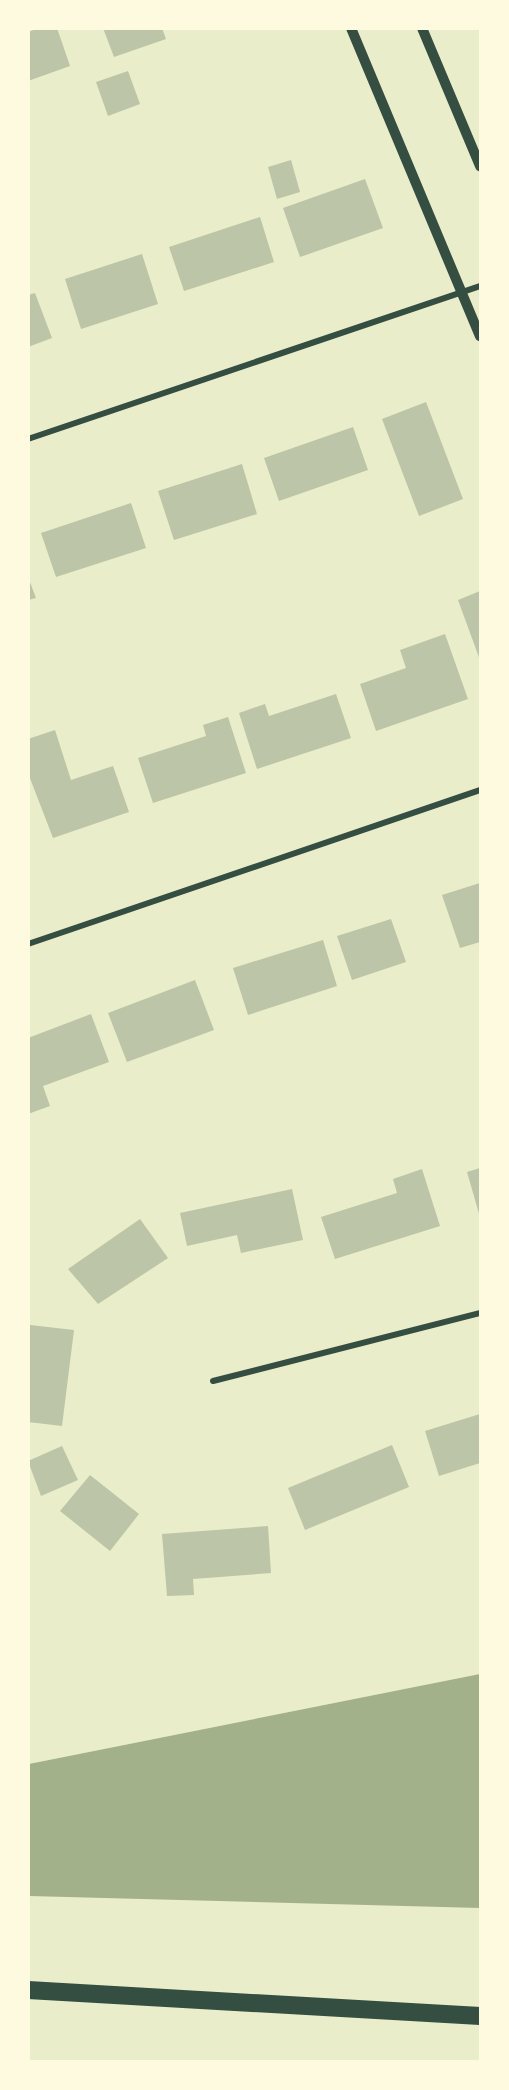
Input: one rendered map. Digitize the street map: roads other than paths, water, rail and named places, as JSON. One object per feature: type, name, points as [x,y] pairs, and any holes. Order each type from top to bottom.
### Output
[{"type":"highway","points":[[28,1990],[480,2016]]},
{"type":"street","points":[[351,28],[480,336]]},
{"type":"street","points":[[422,28],[480,166]]},
{"type":"street","points":[[28,439],[480,285]]},
{"type":"street","points":[[28,944],[480,790]]},
{"type":"street","points":[[213,1381],[480,1312]]}]
